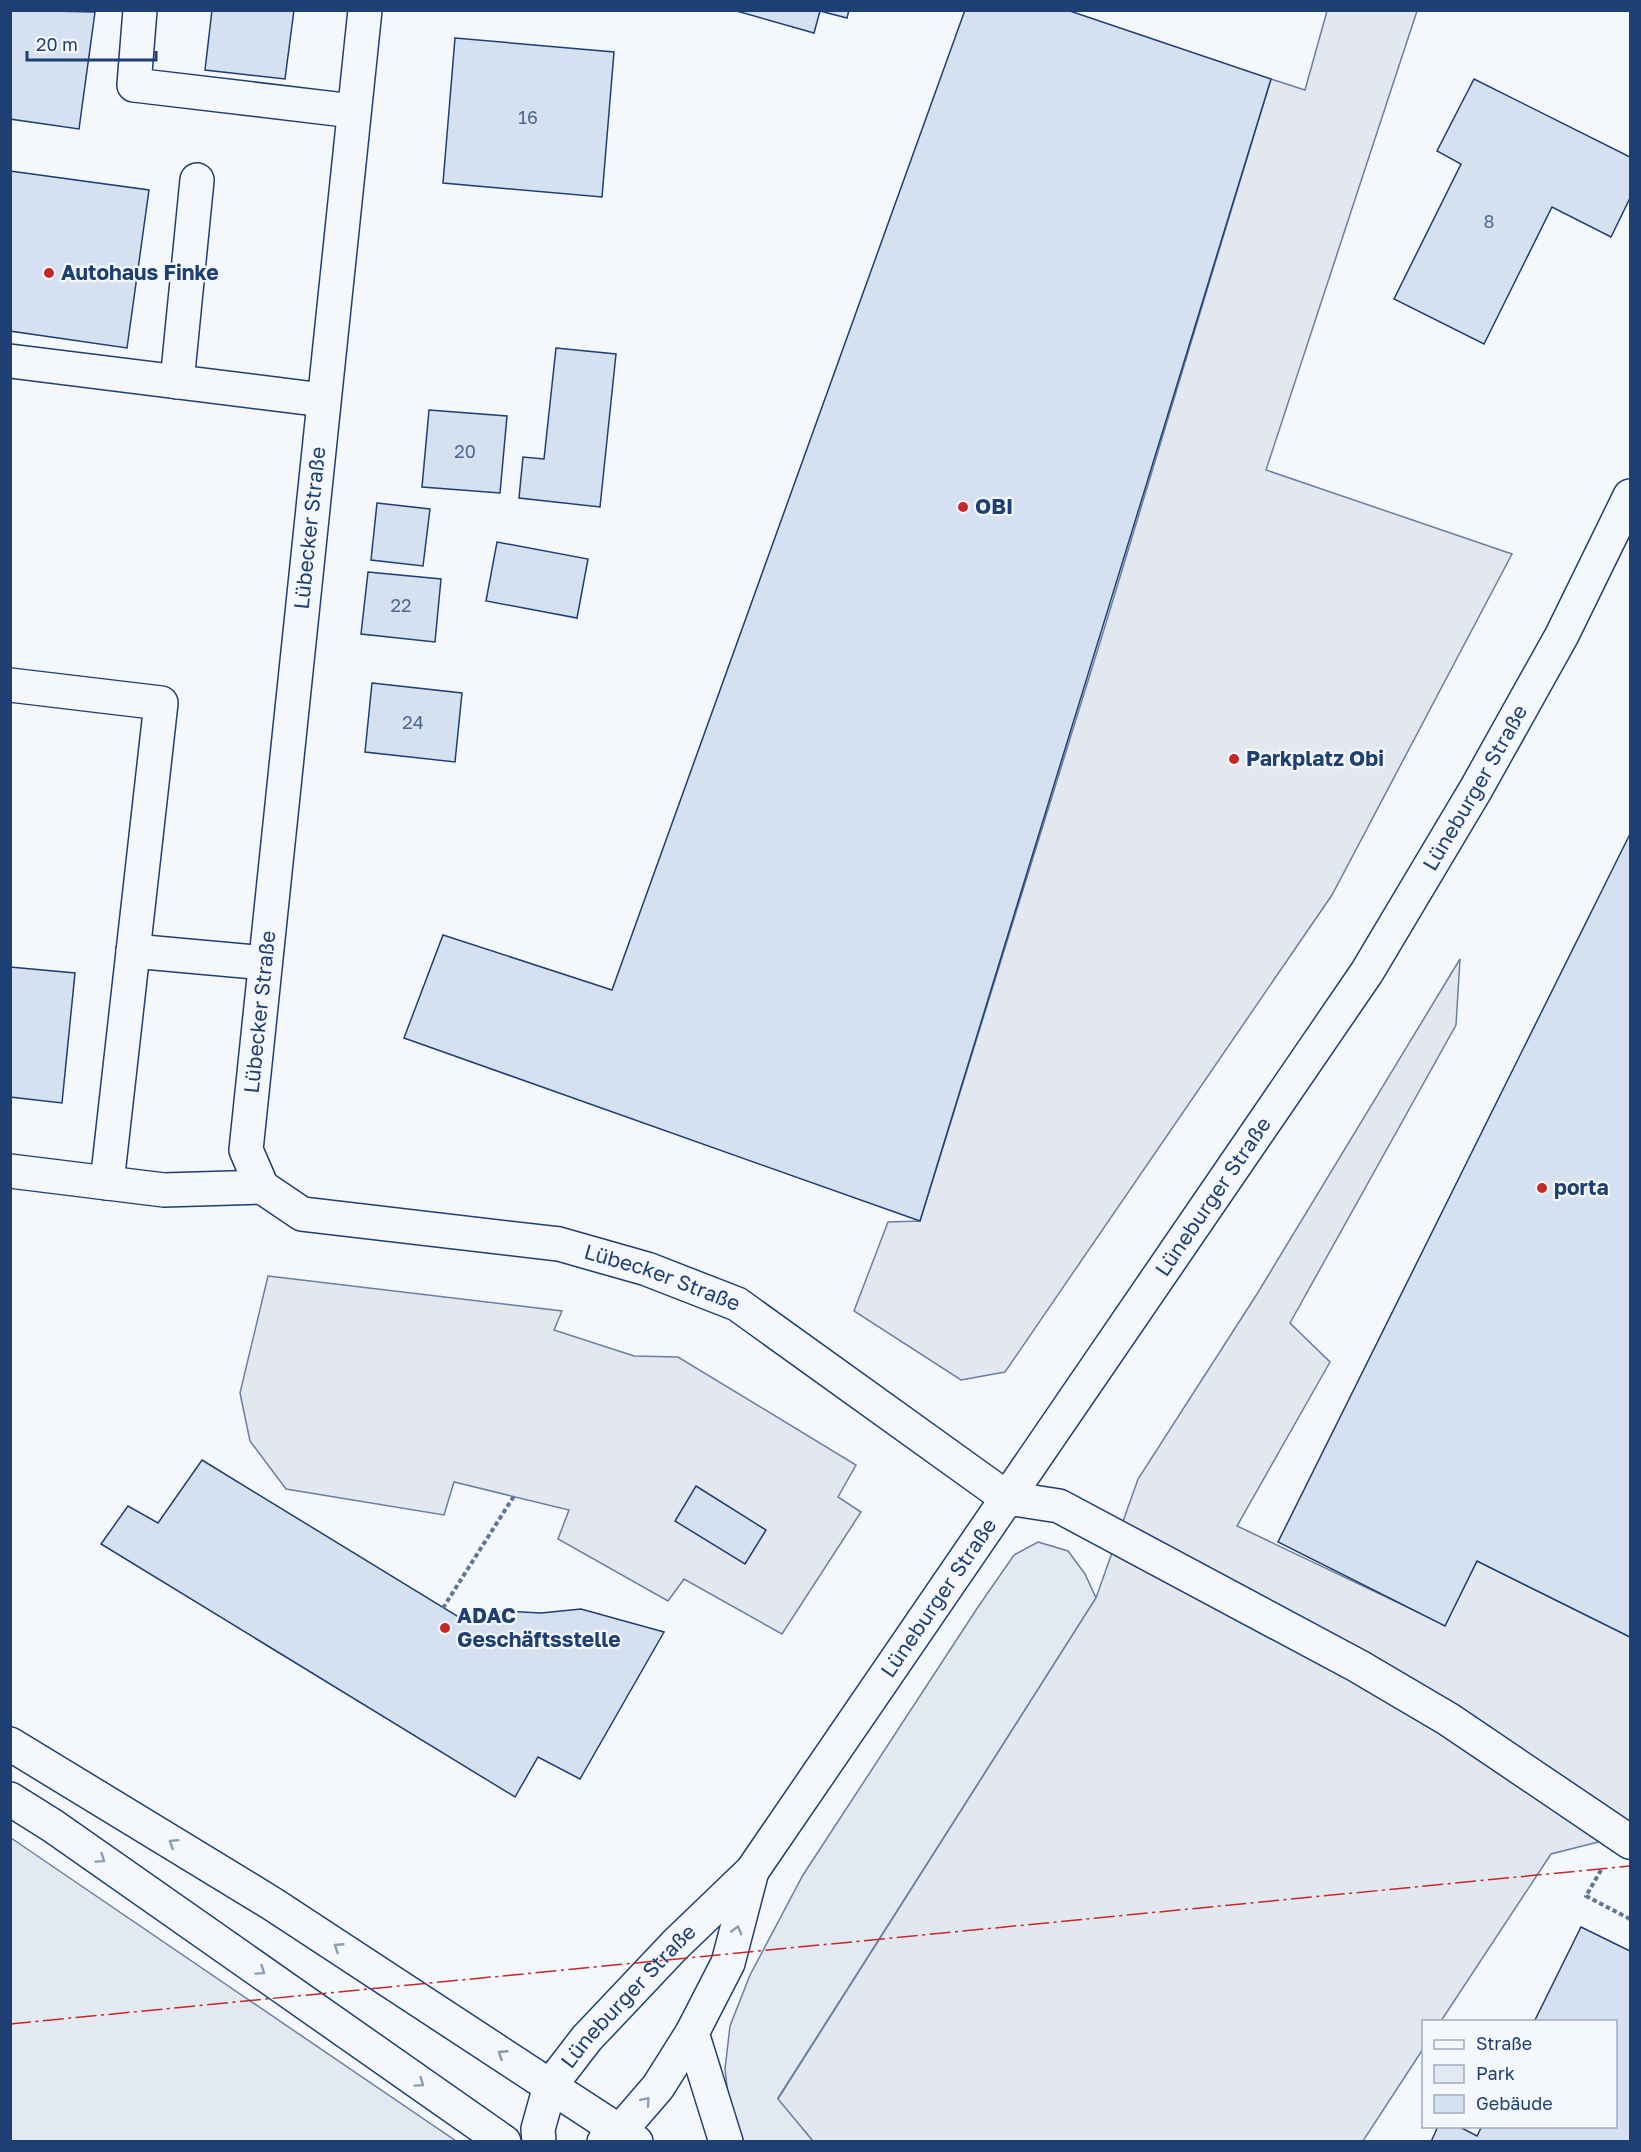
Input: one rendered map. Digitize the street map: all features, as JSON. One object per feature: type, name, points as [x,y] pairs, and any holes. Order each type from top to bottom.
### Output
[{"type":"main road","points":[[140,10],[134,85],[353,111]]},
{"type":"main road","name":"Lübecker Straße","points":[[365,10],[246,1150],[262,1187],[302,1214],[559,1244],[647,1269],[737,1304],[1008,1498]]},
{"type":"main road","points":[[177,382],[197,180]]},
{"type":"main road","points":[[10,361],[323,400]]},
{"type":"main road","name":"Lüneburger Straße","points":[[539,2142],[538,2129],[550,2086],[587,2038],[675,1945],[752,1870],[1367,972],[1476,789],[1562,635],[1630,496]]},
{"type":"main road","points":[[10,685],[161,703],[107,1183]]},
{"type":"main road","points":[[133,951],[265,963]]},
{"type":"main road","points":[[10,1171],[164,1190],[262,1187]]},
{"type":"main road","points":[[1008,1498],[1059,1506],[1358,1666],[1448,1719],[1625,1839]]},
{"type":"main road","points":[[10,1744],[271,1903],[550,2086],[620,2138]]},
{"type":"main road","points":[[10,1799],[53,1826],[504,2142]]},
{"type":"main road","name":"Lüneburger Straße","points":[[620,2138],[658,2087],[692,2033],[728,1963],[752,1870]]},
{"type":"main road","points":[[692,2033],[726,2142]]},
{"type":"path","points":[[443,1608],[514,1497]]},
{"type":"path","points":[[1625,1839],[1586,1896],[1630,1919]]},
{"type":"green space","points":[[1038,1542],[1068,1551],[1085,1574],[1096,1598],[778,2098],[813,2141],[744,2141],[730,2113],[725,2069],[730,2026],[750,1975],[803,1875],[978,1607],[1014,1555]]},
{"type":"green space","points":[[11,1838],[456,2141],[11,2141]]},
{"type":"shaded area","name":"Parkplatz Obi","points":[[1327,11],[1417,11],[1266,470],[1512,554],[1332,895],[1005,1372],[961,1380],[854,1311],[888,1222],[920,1221],[1106,623],[1271,79],[1305,90]]},
{"type":"shaded area","points":[[1460,959],[1456,1025],[1290,1323],[1330,1362],[1237,1526],[1445,1625],[1477,1561],[1630,1637],[1630,1834],[1551,1854],[1442,2020],[1422,2020],[1422,2051],[1363,2141],[813,2141],[778,2099],[1096,1598],[1138,1479],[1257,1294]]},
{"type":"shaded area","points":[[268,1276],[562,1311],[554,1330],[634,1356],[678,1357],[856,1465],[838,1497],[861,1512],[782,1634],[684,1579],[668,1601],[558,1539],[569,1510],[454,1482],[444,1515],[286,1489],[250,1441],[240,1393]]},
{"type":"building","points":[[10,10],[95,12],[79,129],[10,119]]},
{"type":"building","points":[[212,10],[294,10],[285,79],[205,70]]},
{"type":"building","points":[[733,10],[849,10],[847,18],[820,11],[814,33]]},
{"type":"building","name":"OBI","points":[[965,10],[1067,10],[1271,79],[920,1221],[404,1038],[443,935],[612,990]]},
{"type":"building","points":[[455,38],[614,52],[602,197],[443,183]]},
{"type":"building","points":[[1474,79],[1630,157],[1630,198],[1611,237],[1552,207],[1484,344],[1394,299],[1461,164],[1437,151]]},
{"type":"building","points":[[10,171],[149,190],[127,348],[10,331]]},
{"type":"building","points":[[556,348],[616,354],[600,507],[519,498],[523,457],[544,459]]},
{"type":"building","points":[[429,410],[507,416],[500,493],[422,487]]},
{"type":"building","points":[[377,503],[430,509],[423,566],[371,560]]},
{"type":"building","points":[[497,542],[588,559],[577,618],[486,601]]},
{"type":"building","points":[[368,572],[441,579],[435,642],[361,634]]},
{"type":"building","points":[[372,683],[462,693],[455,762],[365,752]]},
{"type":"building","name":"porta","points":[[1630,834],[1630,1637],[1477,1561],[1445,1626],[1278,1542]]},
{"type":"building","points":[[10,967],[75,973],[62,1103],[10,1097]]},
{"type":"building","name":"ADAC Geschäftsstelle","points":[[202,1460],[470,1624],[502,1611],[541,1613],[581,1609],[664,1632],[580,1779],[538,1757],[515,1797],[101,1544],[128,1506],[158,1523]]},
{"type":"building","points":[[696,1486],[766,1530],[745,1564],[675,1521]]},
{"type":"building","points":[[1581,1927],[1630,1951],[1630,2142],[1431,2142],[1437,2128],[1462,2128],[1477,2136],[1481,2128],[1617,2128],[1617,2020],[1535,2020]]},
{"type":"power","points":[[10,2024],[1630,1866]]},
{"type":"place","name":"Autohaus Finke","points":[[49,273]]},
{"type":"place","name":"OBI","points":[[963,507]]},
{"type":"place","name":"Parkplatz Obi","points":[[1234,759]]},
{"type":"place","name":"porta","points":[[1542,1188]]},
{"type":"place","name":"ADAC Geschäftsstelle","points":[[445,1628]]}]
